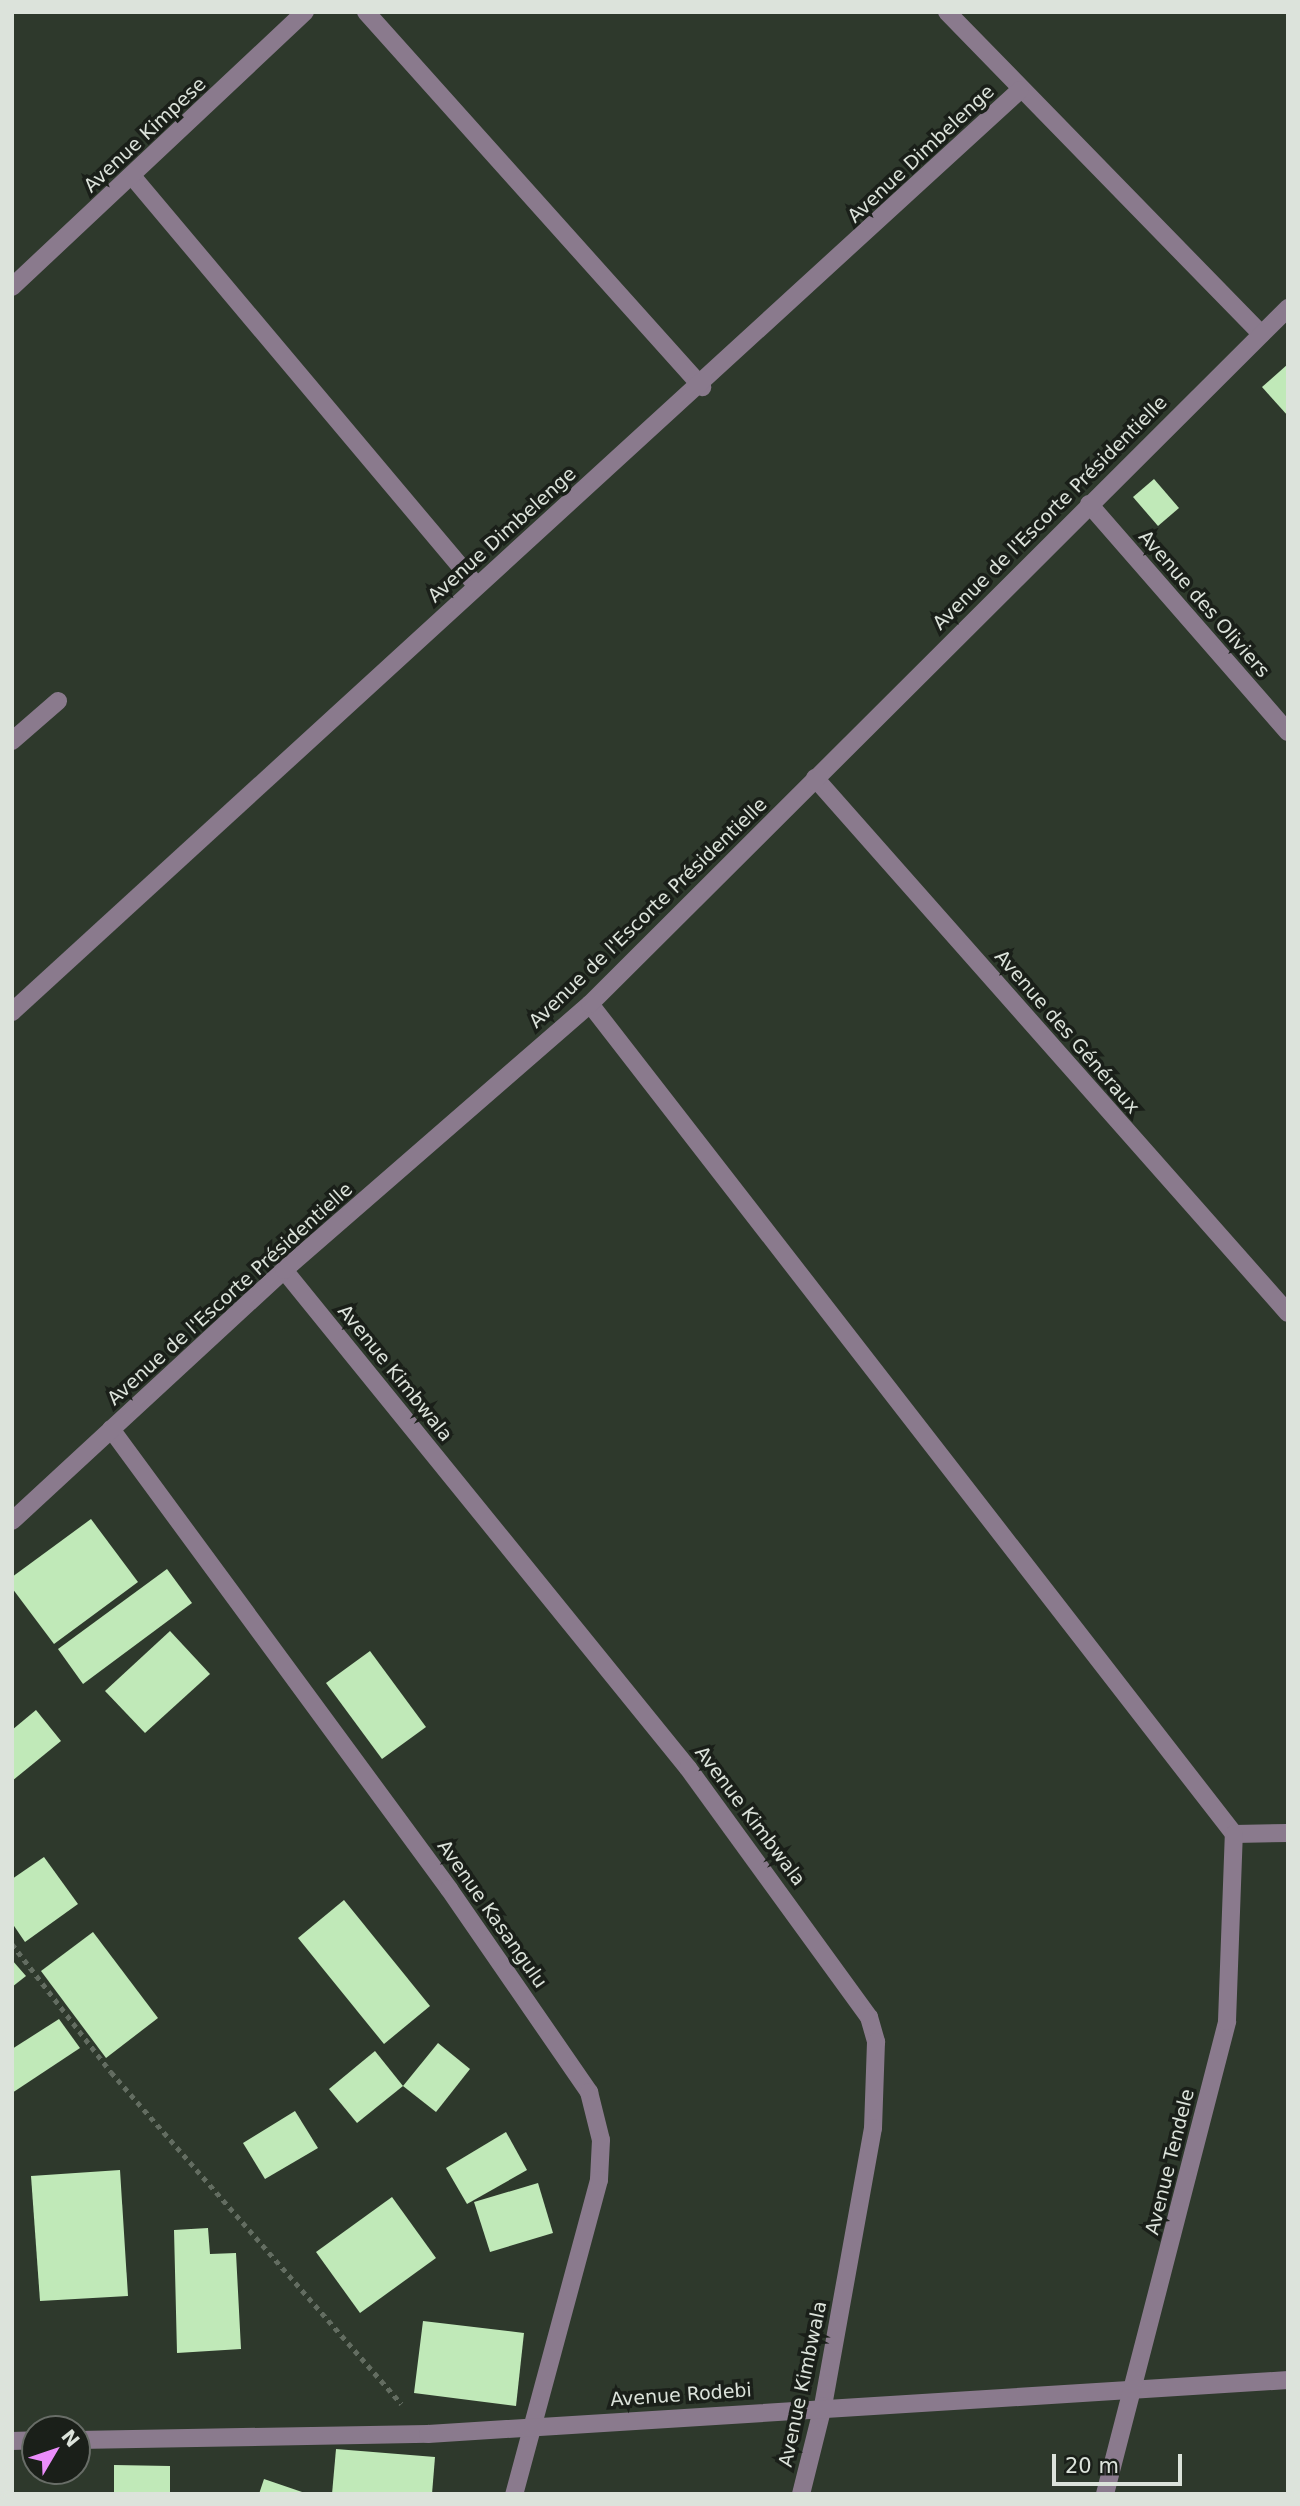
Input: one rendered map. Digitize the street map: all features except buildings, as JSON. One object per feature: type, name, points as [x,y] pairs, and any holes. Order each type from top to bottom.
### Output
[{"type":"street","name":"Avenue Kimpese","points":[[12,287],[305,12]]},
{"type":"street","points":[[366,12],[702,387]]},
{"type":"street","points":[[947,12],[1020,90],[1261,334]]},
{"type":"street","name":"Avenue Dimbelenge","points":[[12,1012],[476,585],[702,387],[1020,90]]},
{"type":"street","points":[[132,176],[476,585]]},
{"type":"street","name":"Avenue de l'Escorte Présidentielle","points":[[12,1521],[284,1270],[590,1004],[1288,308]]},
{"type":"street","name":"Avenue des Oliviers","points":[[1089,504],[1288,732]]},
{"type":"street","points":[[12,741],[58,701]]},
{"type":"street","name":"Avenue des Généraux","points":[[815,778],[1288,1313]]},
{"type":"street","points":[[590,1004],[1234,1834],[1288,1833]]},
{"type":"street","name":"Avenue Kimbwala","points":[[284,1270],[688,1768],[869,2017],[876,2042],[873,2128],[823,2406],[801,2494]]},
{"type":"street","name":"Avenue Kasangulu","points":[[111,1429],[441,1878],[589,2092],[601,2140],[599,2180],[514,2494]]},
{"type":"street","name":"Avenue Tendele","points":[[1105,2494],[1227,2021],[1234,1834]]},
{"type":"street","name":"Avenue Rodebi","points":[[91,2440],[428,2434],[823,2406],[1288,2380]]},
{"type":"path","points":[[12,1944],[111,2072],[428,2434]]}]
